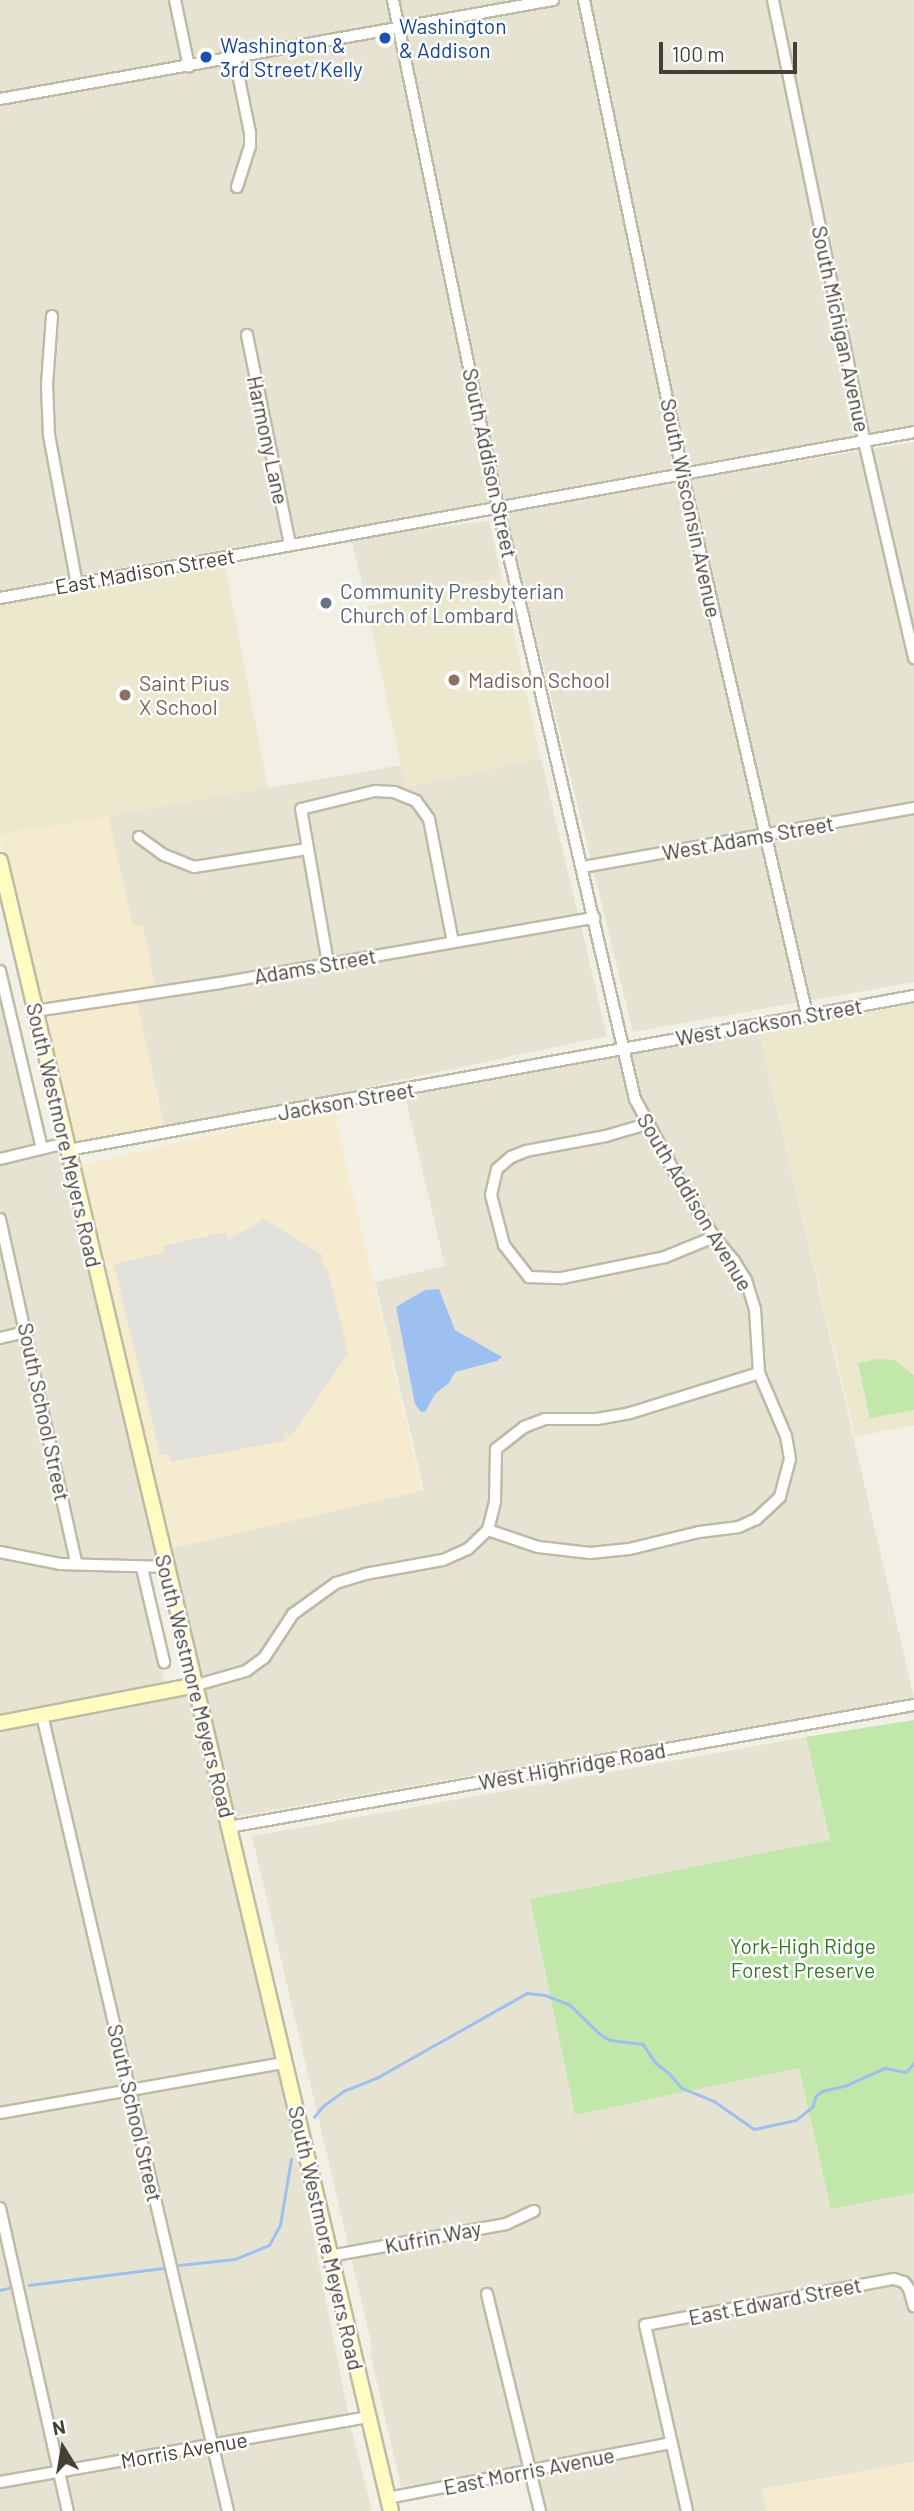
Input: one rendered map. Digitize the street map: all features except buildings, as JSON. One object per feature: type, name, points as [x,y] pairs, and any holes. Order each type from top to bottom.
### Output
[{"type":"street","points":[[175,0],[189,67]]},
{"type":"street","name":"South Addison Street","points":[[393,0],[498,508],[624,1048]]},
{"type":"street","points":[[0,99],[553,0]]},
{"type":"street","name":"South Wisconsin Avenue","points":[[584,0],[682,474],[807,1015]]},
{"type":"street","name":"South Michigan Avenue","points":[[772,0],[864,441],[914,658]]},
{"type":"street","points":[[235,59],[250,133],[250,146],[237,187]]},
{"type":"street","points":[[52,316],[47,384],[49,435],[77,584]]},
{"type":"street","name":"Harmony Lane","points":[[247,335],[290,545]]},
{"type":"street","name":"East Madison Street","points":[[0,598],[914,432]]},
{"type":"street","points":[[328,963],[301,809],[382,790],[416,801],[429,818],[453,942]]},
{"type":"street","name":"West Adams Street","points":[[583,867],[914,808]]},
{"type":"street","points":[[139,837],[164,855],[194,867],[308,849]]},
{"type":"street","name":"South Westmore Meyers Road","points":[[0,861],[193,1686],[229,1827],[389,2505]]},
{"type":"street","name":"Adams Street","points":[[35,1011],[594,918]]},
{"type":"street","points":[[0,971],[42,1148]]},
{"type":"street","name":"West Jackson Street","points":[[624,1048],[914,996]]},
{"type":"street","name":"South Addison Avenue","points":[[488,1530],[559,1550],[590,1553],[629,1549],[750,1523],[780,1497],[788,1477],[788,1443],[759,1373],[751,1295],[739,1268],[714,1237],[647,1124],[635,1099],[624,1048]]},
{"type":"street","name":"Jackson Street","points":[[0,1159],[42,1148],[67,1147],[544,1065],[624,1048]]},
{"type":"street","points":[[647,1124],[598,1138],[520,1152],[511,1157],[497,1169],[492,1185],[492,1202],[503,1242],[529,1277],[562,1278],[664,1257],[714,1237]]},
{"type":"street","name":"South School Street","points":[[0,1219],[77,1565]]},
{"type":"street","points":[[0,1338],[27,1332]]},
{"type":"street","points":[[0,1723],[193,1686],[246,1671],[264,1658],[293,1614],[336,1583],[365,1574],[452,1557],[468,1549],[488,1530],[495,1500],[496,1449],[524,1427],[545,1419],[597,1419],[629,1413],[759,1373]]},
{"type":"street","points":[[0,1552],[34,1560],[77,1565],[166,1567]]},
{"type":"street","points":[[142,1568],[164,1662]]},
{"type":"street","name":"West Highridge Road","points":[[229,1827],[914,1705]]},
{"type":"street","name":"South School Street","points":[[42,1715],[228,2511]]},
{"type":"street","points":[[0,2113],[285,2063]]},
{"type":"street","points":[[0,2208],[68,2511]]},
{"type":"street","name":"Kufrin Way","points":[[330,2256],[506,2224],[534,2211]]},
{"type":"street","name":"East Edward Street","points":[[670,2443],[645,2325],[894,2279],[904,2282],[914,2306]]},
{"type":"street","points":[[487,2294],[540,2511]]},
{"type":"street","name":"Morris Avenue","points":[[0,2482],[368,2417]]},
{"type":"street","points":[[670,2443],[687,2511]]},
{"type":"street","name":"East Morris Avenue","points":[[389,2505],[530,2471],[670,2443]]},
{"type":"shaded area","points":[[0,0],[914,0],[914,425],[0,590]]},
{"type":"shaded area","points":[[914,442],[914,982],[633,1032],[505,509]]},
{"type":"shaded area","points":[[489,521],[502,578],[366,600],[351,538]]},
{"type":"shaded area","name":"Saint Pius X School","points":[[224,560],[268,788],[0,835],[0,602]]},
{"type":"shaded area","name":"Madison School","points":[[502,578],[540,759],[405,788],[367,607]]},
{"type":"shaded area","points":[[541,759],[607,1036],[165,1130],[136,999],[142,925],[133,927],[108,815],[402,765],[406,780]]},
{"type":"shaded area","points":[[108,815],[133,926],[143,925],[156,992],[40,1005],[0,835]]},
{"type":"shaded area","points":[[0,993],[39,1157],[59,1153],[160,1560],[136,1561],[165,1685],[0,1716]]},
{"type":"shaded area","points":[[136,999],[164,1130],[71,1150],[43,1019]]},
{"type":"shaded area","points":[[914,1004],[914,1425],[855,1437],[759,1031]]},
{"type":"shaded area","points":[[759,1031],[914,1698],[235,1817],[168,1545],[424,1490],[375,1282],[445,1266],[405,1096]]},
{"type":"shaded area","points":[[333,1107],[422,1491],[165,1550],[77,1166]]},
{"type":"shaded area","points":[[262,1218],[324,1256],[321,1263],[327,1268],[347,1347],[344,1349],[349,1352],[291,1436],[284,1432],[285,1441],[171,1462],[169,1454],[160,1455],[114,1264],[164,1253],[163,1246],[226,1232],[228,1239],[256,1225]]},
{"type":"shaded area","points":[[188,1693],[282,2076],[351,2428],[372,2511],[0,2511],[0,1727]]},
{"type":"shaded area","points":[[806,1737],[830,1840],[530,1900],[575,2115],[799,2068],[831,2208],[914,2193],[914,2462],[763,2489],[767,2511],[535,2511],[525,2468],[401,2487],[370,2352],[372,2346],[252,1836]]},
{"type":"shaded area","points":[[914,2462],[914,2511],[767,2511],[762,2490]]},
{"type":"green space","points":[[878,1359],[894,1360],[914,1375],[914,1410],[870,1418],[858,1363]]},
{"type":"green space","name":"York-High Ridge Forest Preserve","points":[[914,1720],[914,2193],[831,2209],[799,2068],[575,2115],[530,1899],[830,1840],[806,1737]]},
{"type":"water","points":[[439,1289],[455,1330],[502,1357],[497,1361],[455,1372],[449,1383],[435,1394],[426,1411],[421,1412],[415,1404],[396,1307],[425,1290]]},
{"type":"waterway","points":[[314,2117],[323,2106],[344,2091],[378,2077],[527,1993],[545,1995],[569,2004],[610,2040],[643,2044],[656,2063],[682,2088],[714,2101],[754,2129],[796,2120],[813,2106],[815,2097],[822,2091],[847,2085],[885,2068],[906,2072],[914,2063]]},
{"type":"waterway","points":[[179,2265],[235,2259],[269,2245],[280,2225],[291,2159]]},
{"type":"waterway","points":[[29,2285],[163,2268]]},
{"type":"waterway","points":[[0,2290],[9,2288]]},
{"type":"place","name":"Washington & Addison","points":[[385,38]]},
{"type":"place","name":"Washington & 3rd Street/Kelly","points":[[206,57]]},
{"type":"place","name":"Community Presbyterian Church of Lombard","points":[[326,603]]},
{"type":"place","name":"Madison School","points":[[454,680]]},
{"type":"place","name":"Saint Pius X School","points":[[125,695]]}]
